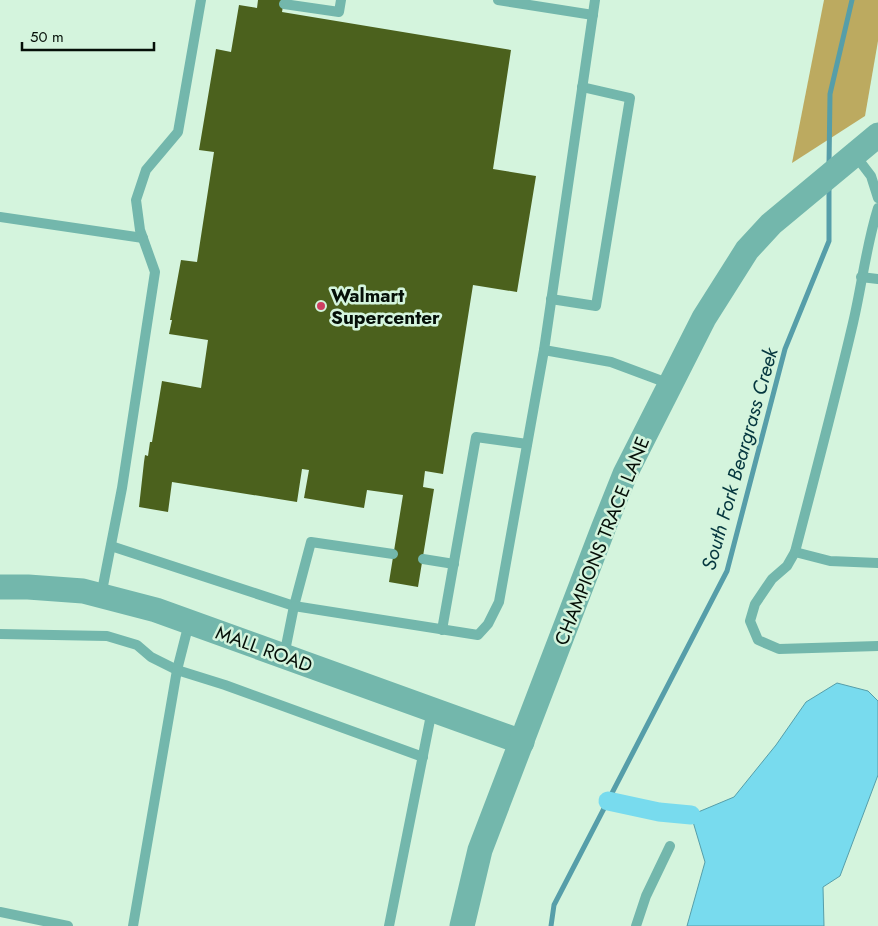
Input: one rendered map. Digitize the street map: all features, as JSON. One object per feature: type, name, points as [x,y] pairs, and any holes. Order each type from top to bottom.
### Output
[{"type":"street","name":"CHAMPIONS TRACE LANE","points":[[462,926],[480,850],[625,474],[704,318],[747,250],[779,218],[878,135]]},
{"type":"street","name":"MALL ROAD","points":[[0,587],[28,586],[83,591],[156,610],[522,742]]},
{"type":"lane","points":[[102,596],[155,272],[137,218],[137,192],[146,170],[178,132],[201,0]]},
{"type":"lane","points":[[284,4],[339,12],[342,0]]},
{"type":"lane","points":[[498,0],[593,15]]},
{"type":"lane","points":[[111,546],[294,606],[478,635],[488,624],[499,602],[544,350],[595,0]]},
{"type":"lane","points":[[551,299],[596,306],[630,98],[582,87]]},
{"type":"lane","points":[[846,161],[871,176],[878,198]]},
{"type":"lane","points":[[878,208],[873,242],[861,277],[855,313],[833,409],[795,552],[788,566],[772,579],[755,604],[750,621],[758,640],[780,649],[878,646]]},
{"type":"lane","points":[[0,216],[144,238]]},
{"type":"lane","points":[[861,277],[878,279]]},
{"type":"lane","points":[[544,350],[617,364],[670,384]]},
{"type":"lane","points":[[442,630],[476,437],[527,444]]},
{"type":"lane","points":[[284,656],[294,606],[311,542],[393,554]]},
{"type":"lane","points":[[795,552],[830,561],[878,562]]},
{"type":"lane","points":[[423,559],[454,564]]},
{"type":"lane","points":[[133,926],[178,670],[190,622]]},
{"type":"lane","points":[[0,634],[107,636],[137,645],[152,657],[178,670],[225,684],[423,757]]},
{"type":"lane","points":[[389,926],[432,710]]},
{"type":"lane","points":[[636,926],[646,896],[670,846]]},
{"type":"lane","points":[[0,912],[68,926]]},
{"type":"shaded area","points":[[824,0],[878,0],[878,41],[865,116],[792,163]]},
{"type":"water","points":[[837,683],[868,691],[878,701],[878,775],[840,876],[823,887],[824,926],[687,926],[705,862],[691,815],[734,797],[776,745],[806,702]]},
{"type":"building","name":"Walmart Supercenter","points":[[258,0],[284,0],[282,12],[511,50],[493,169],[536,176],[517,292],[473,285],[443,474],[425,471],[423,487],[434,489],[418,587],[389,582],[403,495],[367,490],[364,508],[304,498],[309,470],[302,469],[297,502],[172,482],[168,512],[139,507],[145,455],[148,456],[150,442],[152,442],[162,381],[201,388],[208,340],[169,334],[172,320],[170,320],[181,260],[197,262],[214,152],[199,150],[216,49],[231,52],[239,5],[257,8]]},
{"type":"waterway","name":"South Fork Beargrass Creek","points":[[829,164],[830,94],[852,0]]},
{"type":"waterway","name":"South Fork Beargrass Creek","points":[[551,926],[554,905],[727,571],[785,349],[829,241],[829,185]]},
{"type":"waterway","points":[[608,801],[659,812],[691,815]]},
{"type":"place","name":"Walmart Supercenter","points":[[321,306]]}]
